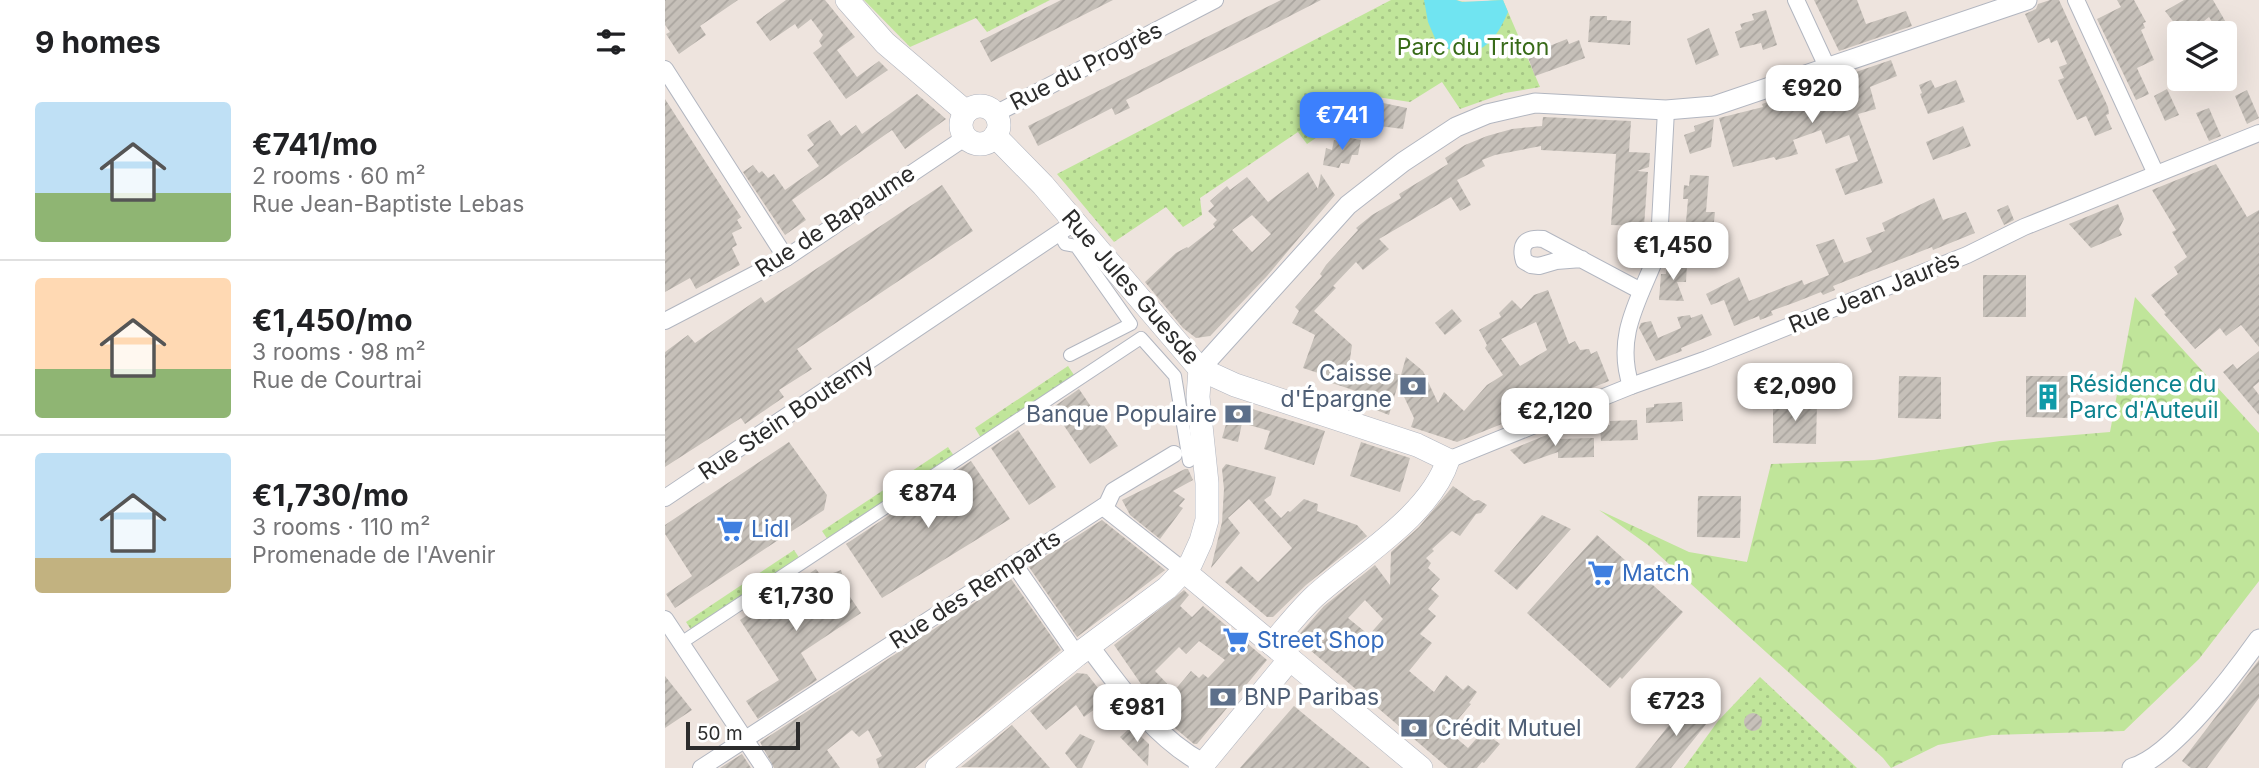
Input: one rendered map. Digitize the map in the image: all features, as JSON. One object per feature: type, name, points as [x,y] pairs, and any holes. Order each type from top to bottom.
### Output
[{"type":"main road","points":[[847,0],[885,43],[966,112]]},
{"type":"main road","points":[[983,106],[995,125],[980,144],[966,137],[961,126],[966,112],[983,106]]},
{"type":"main road","name":"Rue Jules Guesde","points":[[995,125],[1043,185],[1067,228],[1200,369],[1235,385],[1417,445],[1448,460]]},
{"type":"main road","points":[[945,766],[1083,651],[1167,588],[1184,571],[1201,541],[1207,520],[1198,397],[1200,369]]},
{"type":"main road","points":[[1202,766],[1281,652],[1312,599],[1395,530],[1439,482],[1448,460]]},
{"type":"main road","points":[[1184,571],[1421,768]]},
{"type":"street","name":"Rue du Progrès","points":[[995,125],[1215,0]]},
{"type":"street","points":[[1796,0],[1828,69]]},
{"type":"street","points":[[1200,369],[1348,205],[1374,182],[1445,133],[1487,114],[1535,103],[1689,110],[1726,103],[2027,0]]},
{"type":"street","points":[[2076,0],[2156,174]]},
{"type":"street","points":[[665,69],[786,258]]},
{"type":"street","points":[[1631,386],[1625,365],[1624,346],[1630,319],[1659,243],[1666,110]]},
{"type":"street","name":"Rue Jean Jaurès","points":[[1448,460],[1982,249],[2024,228],[2259,133]]},
{"type":"street","name":"Rue de Bapaume","points":[[665,321],[786,258],[966,137]]},
{"type":"street","points":[[1067,228],[1065,244],[1076,246],[1141,338],[1175,376],[1182,458]]},
{"type":"street","name":"Rue Stein Boutemy","points":[[665,498],[1067,228]]},
{"type":"street","points":[[1582,259],[1641,291]]},
{"type":"street","points":[[1070,355],[1131,324]]},
{"type":"street","points":[[681,643],[1141,338]]},
{"type":"street","name":"Rue des Remparts","points":[[701,768],[1103,507],[1113,491],[1182,458]]},
{"type":"street","points":[[1103,507],[1184,571]]},
{"type":"street","points":[[1014,564],[1083,651],[1171,743],[1202,766]]},
{"type":"street","points":[[665,619],[764,768]]},
{"type":"street","points":[[2142,767],[2196,717],[2223,687],[2259,639]]},
{"type":"green space","points":[[864,0],[1050,0],[987,32],[976,18],[910,47]]},
{"type":"green space","name":"Parc du Triton","points":[[1391,0],[1503,0],[1540,87],[1505,93],[1460,109],[1442,82],[1410,102],[1377,97],[1307,144],[1298,132],[1200,198],[1202,215],[1183,227],[1166,207],[1114,242],[1057,174]]},
{"type":"green space","points":[[2135,297],[2259,433],[2259,581],[2199,659],[2124,731],[1992,735],[1938,745],[1891,768],[1648,545],[1599,510],[1689,552],[1747,562],[1771,464],[1874,460],[2000,441],[2110,432]]},
{"type":"green space","points":[[1068,366],[1074,375],[981,438],[975,428]]},
{"type":"green space","points":[[948,447],[954,456],[828,540],[822,531]]},
{"type":"green space","points":[[794,550],[800,559],[692,631],[686,622]]},
{"type":"green space","points":[[1760,677],[1857,768],[1684,768],[1718,721]]},
{"type":"water","points":[[1424,0],[1503,0],[1508,12],[1490,42],[1476,51],[1458,52],[1437,43],[1428,22]]},
{"type":"building","points":[[665,0],[738,0],[700,26],[706,35],[679,54],[666,34],[670,32],[665,25]]},
{"type":"building","points":[[786,0],[825,0],[855,37],[837,50],[857,77],[879,61],[888,70],[846,99],[813,53],[822,46],[819,41],[823,35],[811,19],[798,29],[795,24],[770,41],[756,22]]},
{"type":"building","points":[[1061,0],[1113,0],[991,62],[980,41]]},
{"type":"building","points":[[1281,0],[1321,0],[1126,100],[1130,108],[1115,115],[1112,108],[1038,146],[1028,126]]},
{"type":"building","points":[[1814,0],[1857,0],[1866,24],[1906,11],[1912,26],[1839,51]]},
{"type":"building","points":[[2059,0],[2108,107],[2109,114],[2106,115],[2112,129],[2095,136],[2086,116],[2077,120],[2058,80],[2064,78],[2059,67],[2067,64],[2057,40],[2051,43],[2049,38],[2038,43],[2025,14],[2036,9],[2038,4]]},
{"type":"building","points":[[2117,0],[2134,0],[2146,22],[2143,23],[2145,28],[2141,30],[2154,60],[2137,68],[2149,94],[2136,100],[2097,19],[2121,7]]},
{"type":"building","points":[[2184,0],[2213,0],[2225,21],[2211,21],[2209,17],[2204,21],[2173,21],[2165,11]]},
{"type":"building","points":[[1766,10],[1777,45],[1763,50],[1761,43],[1740,48],[1735,32],[1742,29],[1740,24],[1754,20],[1752,14]]},
{"type":"building","points":[[1590,16],[1631,21],[1630,45],[1588,42]]},
{"type":"building","points":[[1709,28],[1719,55],[1696,65],[1687,39]]},
{"type":"building","points":[[1567,39],[1569,44],[1579,40],[1585,58],[1535,76],[1527,55]]},
{"type":"building","points":[[1891,60],[1897,76],[1870,87],[1876,109],[1858,114],[1883,183],[1845,195],[1835,169],[1858,161],[1849,135],[1826,144],[1821,130],[1793,140],[1798,154],[1733,167],[1719,118],[1763,107],[1762,104]]},
{"type":"building","points":[[1931,80],[1935,88],[1956,80],[1965,102],[1928,114],[1919,85]]},
{"type":"building","points":[[2167,89],[2179,115],[2165,121],[2154,96]]},
{"type":"building","points":[[2247,90],[2259,118],[2247,124],[2235,96]]},
{"type":"building","points":[[917,94],[946,119],[905,149],[892,130],[792,200],[806,220],[785,235],[743,172],[753,165],[759,173],[762,171],[768,178],[774,174],[785,190],[819,166],[807,150],[814,145],[807,135],[830,120],[841,136],[856,125],[862,134]]},
{"type":"building","points":[[665,99],[741,217],[737,220],[742,228],[732,233],[737,245],[732,248],[740,265],[696,289],[690,278],[665,292]]},
{"type":"building","points":[[1383,103],[1407,108],[1403,129],[1379,126]]},
{"type":"building","points":[[2209,108],[2221,136],[2209,141],[2196,113]]},
{"type":"building","points":[[1543,117],[1631,121],[1629,152],[1650,153],[1649,167],[1637,171],[1648,172],[1644,226],[1611,225],[1616,154],[1541,150],[1541,146],[1495,155],[1482,160],[1485,166],[1457,180],[1471,205],[1460,211],[1451,197],[1379,239],[1389,249],[1363,270],[1356,262],[1314,311],[1352,345],[1349,366],[1372,374],[1374,368],[1401,375],[1406,357],[1423,371],[1438,403],[1444,392],[1464,411],[1487,385],[1503,375],[1485,348],[1487,345],[1479,330],[1501,317],[1499,313],[1512,300],[1521,309],[1534,295],[1548,290],[1569,344],[1575,341],[1580,350],[1589,349],[1591,354],[1597,351],[1609,381],[1457,442],[1411,427],[1414,418],[1398,384],[1389,415],[1376,410],[1380,399],[1323,380],[1324,375],[1303,368],[1315,335],[1292,323],[1299,311],[1295,307],[1322,276],[1320,274],[1326,265],[1358,230],[1356,228],[1401,198],[1399,194],[1448,164],[1445,158],[1465,145],[1512,129],[1542,126]],"holes":[[[1536,322],[1547,350],[1520,366],[1501,339]]]},
{"type":"building","points":[[1714,119],[1711,147],[1690,154],[1684,135],[1695,131],[1694,126]]},
{"type":"building","points":[[1963,126],[1971,146],[1933,160],[1926,142]]},
{"type":"building","points":[[1345,137],[1361,140],[1358,155],[1352,155],[1349,164],[1341,163],[1339,168],[1323,165],[1326,148],[1332,150],[1334,140],[1344,142]]},
{"type":"building","points":[[2216,164],[2247,217],[2259,210],[2259,347],[2241,325],[2226,336],[2220,328],[2195,349],[2151,295],[2178,274],[2174,267],[2187,257],[2172,232],[2176,230],[2152,190]]},
{"type":"building","points":[[1308,172],[1318,189],[1321,174],[1335,195],[1267,276],[1210,336],[1196,338],[1183,328],[1145,282],[1176,253],[1188,248],[1215,227],[1213,224],[1217,220],[1208,211],[1214,206],[1210,201],[1227,186],[1230,190],[1247,177],[1268,202]],"holes":[[[1252,215],[1271,234],[1252,252],[1232,230]]]},
{"type":"building","points":[[1690,175],[1709,176],[1706,212],[1715,212],[1713,231],[1705,230],[1702,265],[1677,263],[1681,222],[1686,222],[1688,199],[1683,199],[1684,185],[1689,186]]},
{"type":"building","points":[[942,185],[973,231],[797,349],[812,369],[779,390],[784,397],[745,424],[741,418],[665,467],[665,352],[688,335],[695,343],[761,297],[765,303]]},
{"type":"building","points":[[1934,198],[1943,220],[1966,212],[1975,233],[1833,286],[1835,290],[1823,295],[1821,292],[1771,311],[1773,315],[1760,320],[1759,316],[1734,326],[1724,300],[1711,305],[1706,294],[1739,277],[1749,301],[1802,280],[1804,285],[1829,275],[1816,245],[1834,239],[1844,263],[1860,257],[1872,252],[1866,238],[1885,231],[1882,223]]},
{"type":"building","points":[[2118,204],[2124,219],[2119,229],[2122,235],[2091,248],[2069,224]]},
{"type":"building","points":[[2008,205],[2014,220],[2004,225],[1997,210]]},
{"type":"building","points":[[1667,262],[1687,264],[1686,282],[1677,282],[1684,301],[1659,300],[1661,274],[1666,274]]},
{"type":"building","name":"Résidence du Parc d'Auteuil","points":[[1983,275],[2026,275],[2026,317],[1983,317]]},
{"type":"building","points":[[1452,309],[1462,321],[1445,335],[1435,323]]},
{"type":"building","points":[[1702,314],[1712,335],[1656,361],[1639,328],[1641,323],[1651,321],[1658,338],[1681,328],[1677,317],[1690,315],[1691,318]]},
{"type":"building","points":[[2259,351],[2259,382],[2253,387],[2259,395],[2259,415],[2223,372],[2233,364],[2237,369]]},
{"type":"building","points":[[1899,376],[1941,377],[1941,419],[1898,418]]},
{"type":"building","name":"Résidence du Parc d'Auteuil","points":[[2026,376],[2070,376],[2070,418],[2026,417]]},
{"type":"building","points":[[1079,389],[1118,446],[1090,464],[1052,408]]},
{"type":"building","points":[[1682,402],[1683,421],[1646,423],[1646,408],[1654,407],[1654,404]]},
{"type":"building","points":[[1773,402],[1817,403],[1816,444],[1773,443]]},
{"type":"building","points":[[1236,404],[1325,431],[1314,465],[1264,449],[1270,431],[1242,423],[1238,442],[1222,438],[1231,407]]},
{"type":"building","points":[[1637,420],[1638,440],[1601,441],[1600,425],[1610,425],[1610,421]]},
{"type":"building","points":[[1018,430],[1056,487],[1029,505],[991,448]]},
{"type":"building","points":[[1554,432],[1556,439],[1594,438],[1594,457],[1558,458],[1558,452],[1524,464],[1510,450]]},
{"type":"building","name":"Lidl","points":[[789,442],[827,495],[824,510],[675,608],[666,594],[692,576],[665,534],[665,525]]},
{"type":"building","points":[[1361,442],[1410,458],[1400,492],[1350,476]]},
{"type":"building","points":[[971,461],[1010,519],[882,598],[846,544]]},
{"type":"building","points":[[1226,464],[1276,477],[1271,495],[1264,500],[1281,518],[1304,499],[1318,504],[1317,511],[1357,525],[1367,536],[1306,585],[1273,617],[1267,617],[1225,582],[1241,566],[1258,582],[1292,548],[1249,499],[1228,518],[1240,533],[1211,568],[1222,522],[1222,469]]},
{"type":"building","points":[[1188,469],[1193,480],[1173,491],[1185,499],[1179,506],[1183,508],[1160,539],[1130,515],[1122,500]]},
{"type":"building","points":[[1453,486],[1474,501],[1479,500],[1487,505],[1481,513],[1476,514],[1460,536],[1452,531],[1426,558],[1431,563],[1428,568],[1440,579],[1431,589],[1439,596],[1428,609],[1436,616],[1420,634],[1432,643],[1409,671],[1434,692],[1446,675],[1463,690],[1468,685],[1477,692],[1469,703],[1471,704],[1448,731],[1468,748],[1483,731],[1500,744],[1477,768],[1448,768],[1296,638],[1324,606],[1375,565],[1390,585],[1391,552],[1419,527]],"holes":[[[1365,600],[1383,619],[1369,635],[1348,618]]]},
{"type":"building","points":[[1698,496],[1741,496],[1740,538],[1697,537]]},
{"type":"building","points":[[1542,515],[1571,529],[1517,590],[1494,571]]},
{"type":"building","points":[[1102,520],[1165,570],[1077,637],[1029,567]]},
{"type":"building","name":"Match","points":[[1597,535],[1683,612],[1622,679],[1620,677],[1610,688],[1527,613]]},
{"type":"building","points":[[816,569],[822,577],[841,570],[848,594],[861,613],[801,653],[817,680],[758,719],[746,701],[779,680],[740,620]]},
{"type":"building","points":[[1011,579],[1061,650],[915,768],[879,768],[876,759],[882,756],[868,730],[859,737],[852,730],[827,750],[840,768],[774,768],[760,742]]},
{"type":"building","points":[[1184,590],[1189,595],[1180,606],[1192,617],[1203,606],[1267,660],[1197,744],[1194,744],[1163,718],[1140,692],[1141,684],[1114,645]],"holes":[[[1199,641],[1225,660],[1208,678],[1203,674],[1199,678],[1191,671],[1174,691],[1155,671],[1179,647],[1186,654]]]},
{"type":"building","points":[[2259,660],[2259,698],[2207,768],[2191,768],[2182,761]]},
{"type":"building","points":[[1077,673],[1087,674],[1105,697],[1098,711],[1095,709],[1084,717],[1076,705],[1046,730],[1030,711]]},
{"type":"building","points":[[665,676],[692,710],[665,728]]},
{"type":"building","points":[[1689,700],[1711,718],[1671,768],[1635,768]]},
{"type":"building","points":[[1294,706],[1317,725],[1370,768],[1240,768]]},
{"type":"building","points":[[1753,713],[1761,718],[1762,722],[1757,730],[1753,731],[1745,726],[1744,722],[1749,714]]},
{"type":"building","points":[[1012,725],[1050,768],[961,767]]},
{"type":"building","points":[[1131,727],[1149,744],[1148,766],[1120,737]]},
{"type":"building","points":[[1080,734],[1095,741],[1082,768],[1077,768],[1065,753]]},
{"type":"building","points":[[742,754],[751,768],[720,768]]},
{"type":"place","name":"Caisse d'Épargne","points":[[1413,386]]},
{"type":"place","name":"Résidence du Parc d'Auteuil","points":[[2048,397]]},
{"type":"place","name":"Banque Populaire","points":[[1238,414]]},
{"type":"place","name":"Lidl","points":[[730,529]]},
{"type":"place","name":"Match","points":[[1601,573]]},
{"type":"place","name":"Street Shop","points":[[1236,640]]},
{"type":"place","name":"BNP Paribas","points":[[1223,697]]},
{"type":"place","name":"Crédit Mutuel","points":[[1414,728]]}]
